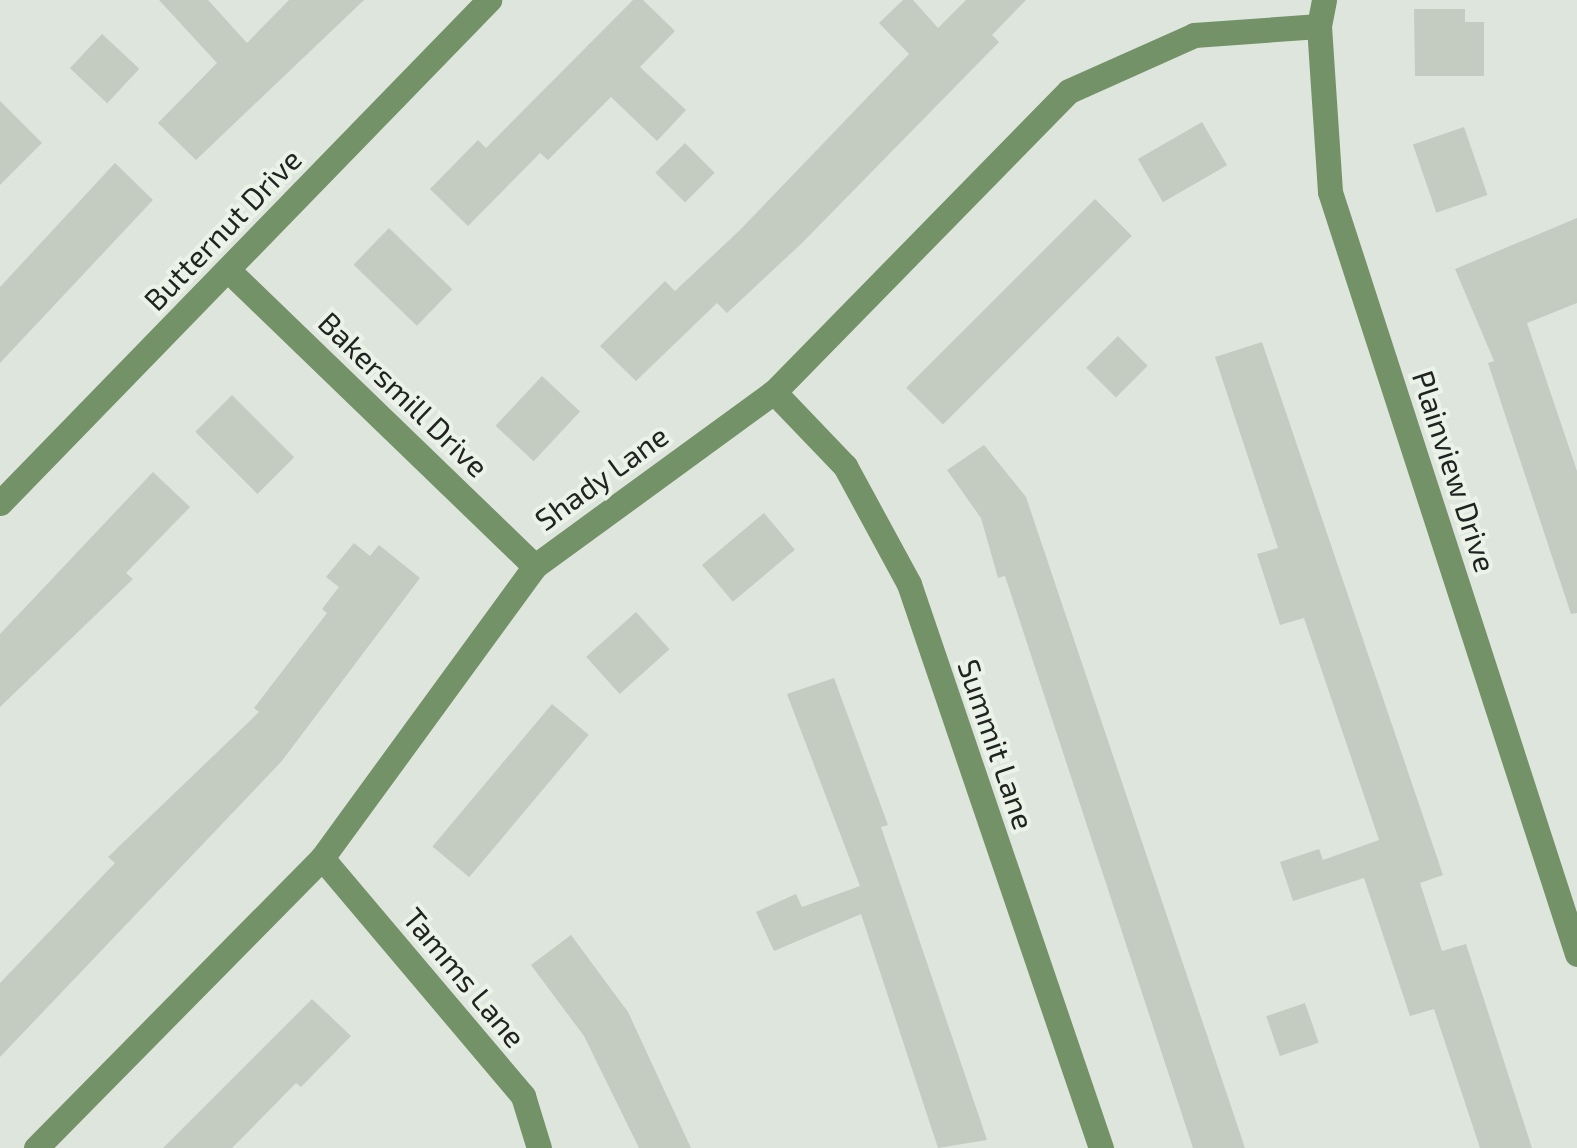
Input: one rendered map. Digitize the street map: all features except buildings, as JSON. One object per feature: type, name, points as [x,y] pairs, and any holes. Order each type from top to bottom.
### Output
[{"type":"street","name":"Butternut Drive","points":[[0,503],[489,0]]},
{"type":"street","name":"Plainview Drive","points":[[1324,0],[1319,26],[1330,192],[1577,954]]},
{"type":"street","name":"Shady Lane","points":[[36,1148],[322,858],[534,566],[774,392],[1069,92],[1194,36],[1319,26]]},
{"type":"street","name":"Bakersmill Drive","points":[[228,270],[534,566]]},
{"type":"street","name":"Summit Lane","points":[[774,392],[846,466],[908,584],[1101,1148]]},
{"type":"street","name":"Tamms Lane","points":[[322,858],[523,1096],[539,1148]]}]
